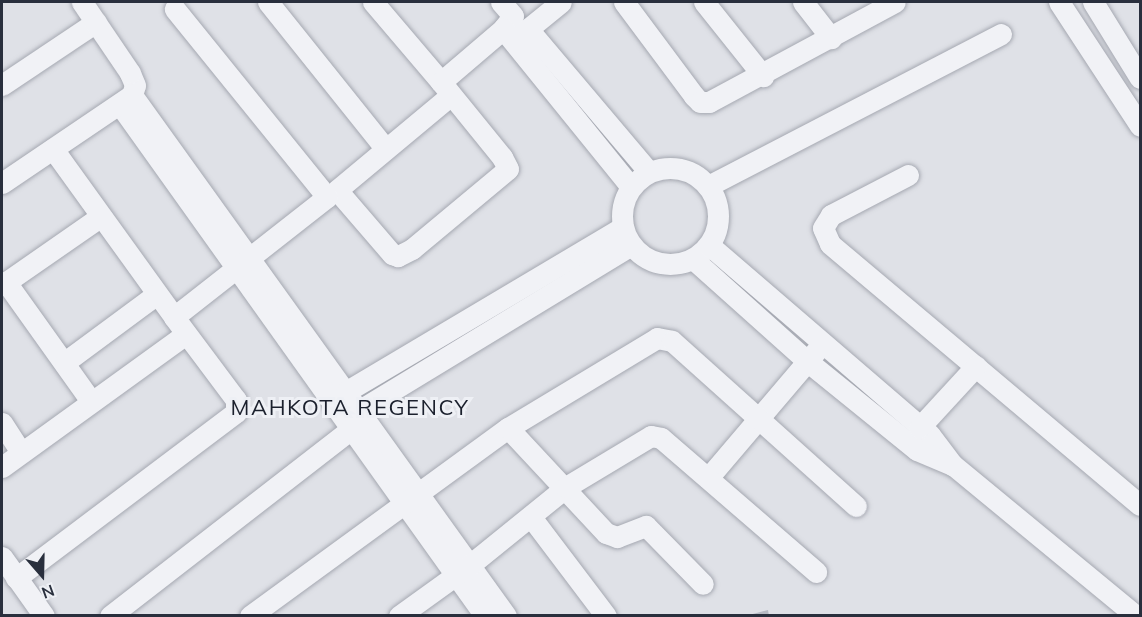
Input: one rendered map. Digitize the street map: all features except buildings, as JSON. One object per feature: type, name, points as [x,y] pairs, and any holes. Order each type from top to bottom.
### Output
[{"type":"street","points":[[2,183],[126,100],[133,78],[82,2]]},
{"type":"street","points":[[268,2],[385,148]]},
{"type":"street","points":[[175,9],[332,193],[387,249],[398,256],[502,176],[506,162],[373,2]]},
{"type":"street","points":[[501,2],[513,16],[515,33],[631,187]]},
{"type":"street","points":[[174,317],[332,193],[385,148],[446,89],[515,33],[561,2]]},
{"type":"street","points":[[624,2],[700,102],[717,100],[764,76],[895,2]]},
{"type":"street","points":[[704,2],[764,76]]},
{"type":"street","points":[[803,2],[831,38]]},
{"type":"street","points":[[1059,2],[1140,126]]},
{"type":"street","points":[[1093,2],[1140,78]]},
{"type":"street","points":[[2,85],[96,22]]},
{"type":"street","points":[[515,33],[649,172]]},
{"type":"street","points":[[708,186],[1001,34]]},
{"type":"street","points":[[126,100],[359,418],[411,499],[464,570],[506,615]]},
{"type":"street","points":[[16,578],[236,412],[236,400],[100,217],[53,149]]},
{"type":"street","points":[[681,169],[708,186],[718,205],[718,226],[709,245],[693,259],[672,265],[651,261],[627,236],[622,208],[631,187],[649,172],[681,169]]},
{"type":"street","points":[[908,175],[831,215],[823,228],[825,236],[1140,505]]},
{"type":"street","points":[[91,401],[65,362],[4,284],[100,217]]},
{"type":"street","points":[[347,391],[627,236]]},
{"type":"street","points":[[110,615],[359,418],[627,236]]},
{"type":"street","points":[[709,245],[821,345],[930,435],[953,465],[1034,528],[1113,599],[1137,611]]},
{"type":"street","points":[[693,259],[807,361],[917,450],[953,465]]},
{"type":"street","points":[[244,264],[347,391],[359,418]]},
{"type":"street","points":[[65,362],[157,294]]},
{"type":"street","points":[[2,467],[186,334]]},
{"type":"street","points":[[250,615],[508,428],[657,338],[672,341],[856,506]]},
{"type":"street","points":[[708,478],[821,345]]},
{"type":"street","points":[[919,428],[976,366]]},
{"type":"street","points":[[2,423],[21,452]]},
{"type":"street","points":[[508,428],[566,487],[606,533],[617,537],[646,526],[704,584]]},
{"type":"street","points":[[399,615],[464,570],[566,487],[651,436],[661,438],[816,572]]},
{"type":"street","points":[[531,517],[606,615]]},
{"type":"street","points":[[2,557],[44,615]]},
{"type":"street","points":[[464,570],[484,615]]},
{"type":"district","name":"MAHKOTA REGENCY","points":[[350,408]]}]
